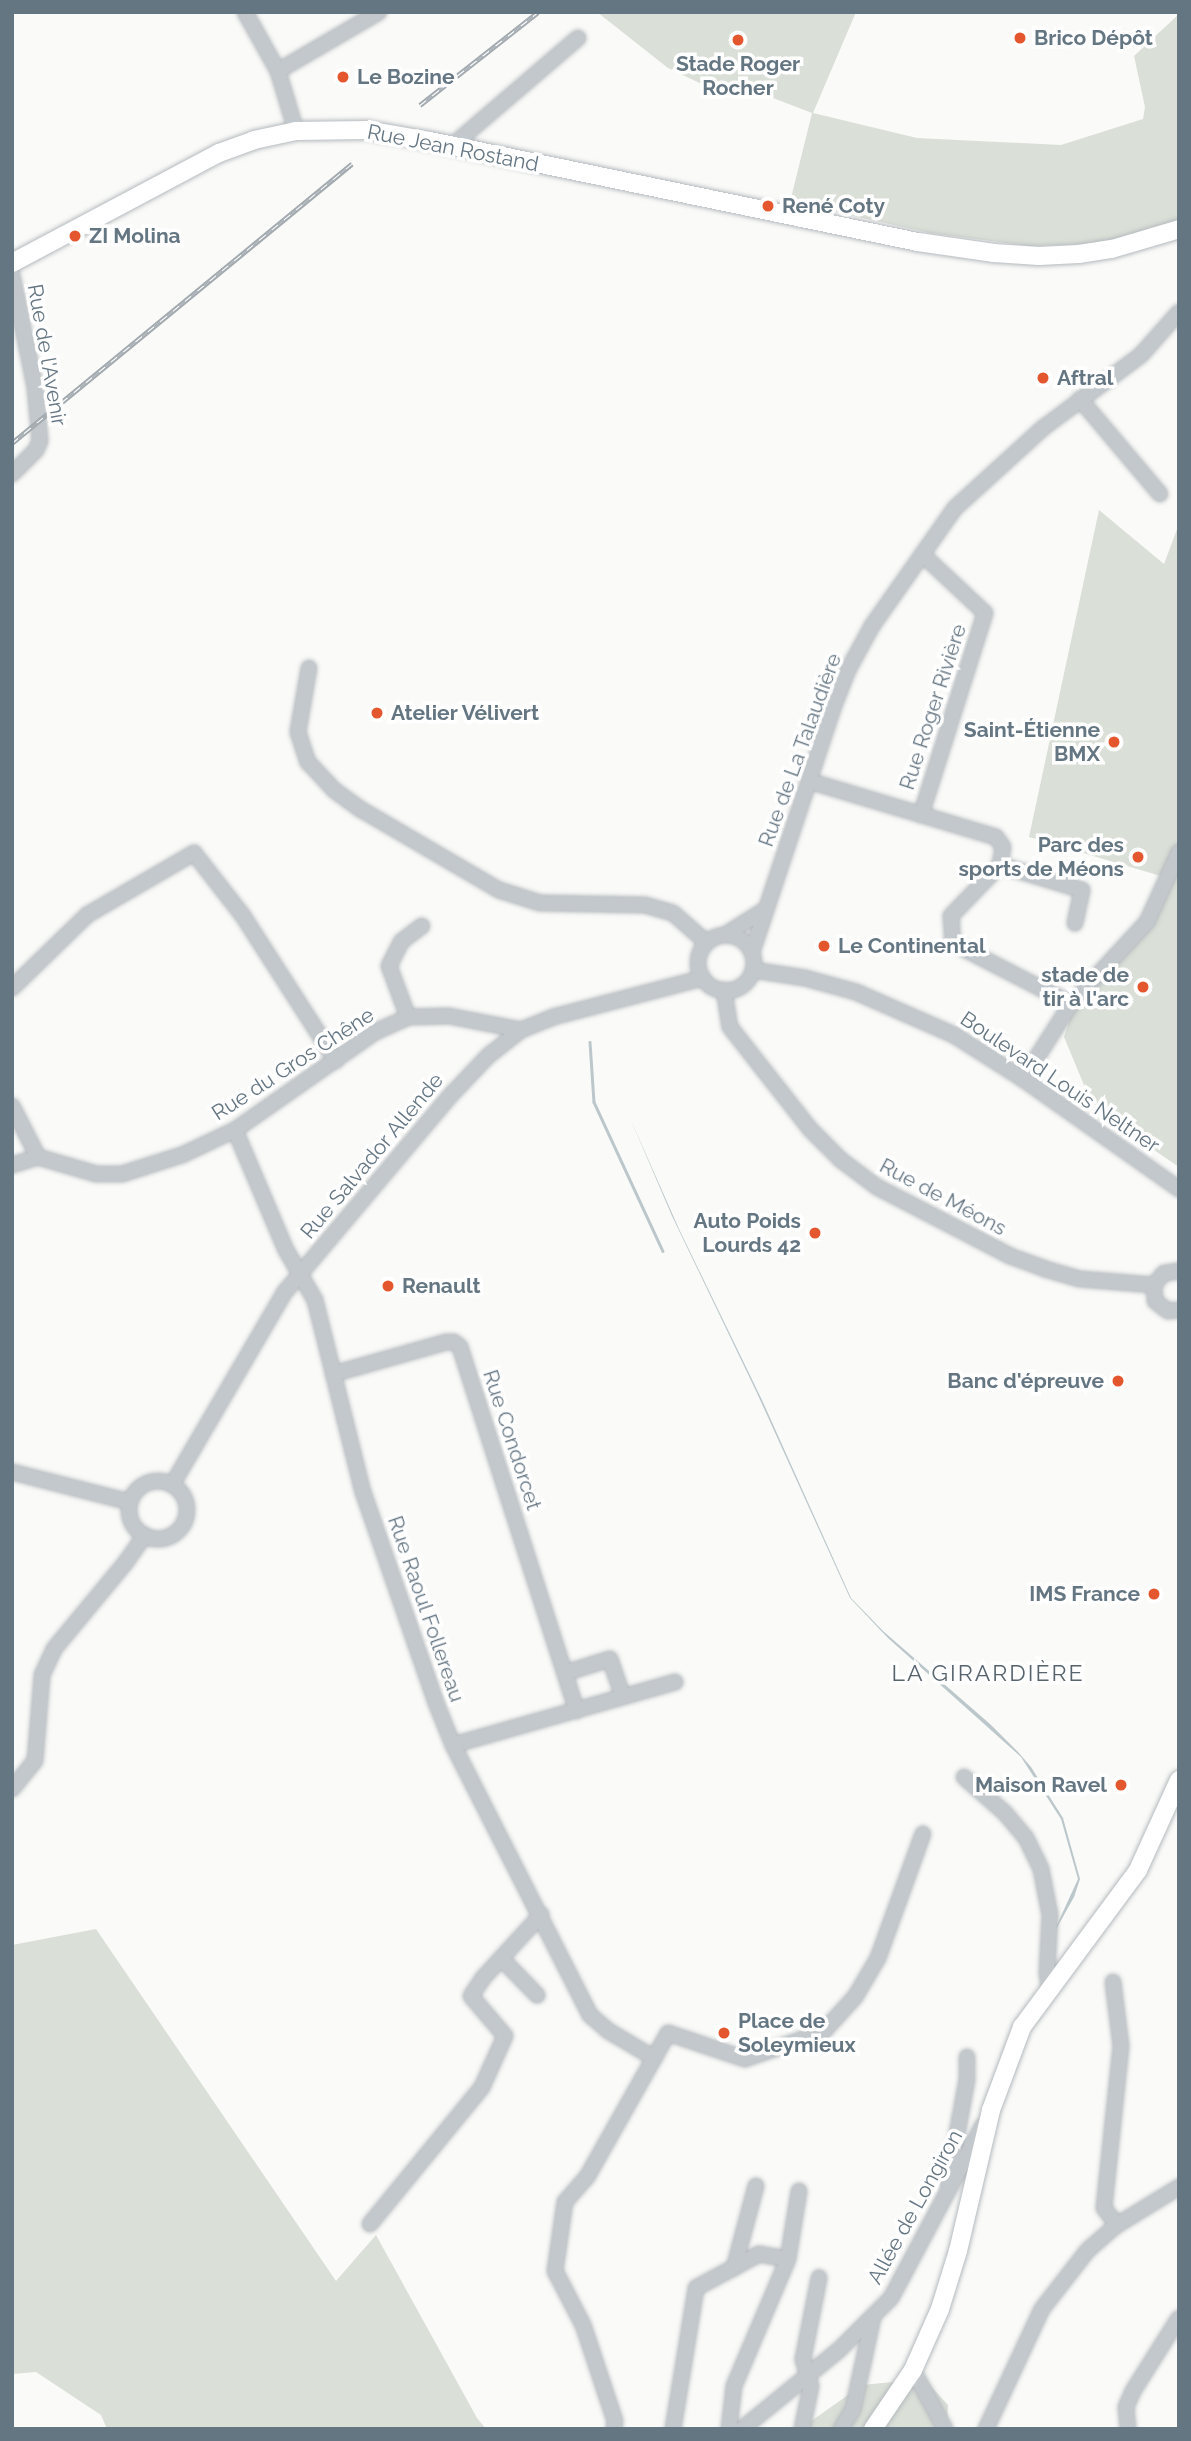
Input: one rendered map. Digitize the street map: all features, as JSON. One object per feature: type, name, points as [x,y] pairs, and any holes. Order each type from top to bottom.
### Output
[{"type":"main road","name":"Rue Jean Rostand","points":[[12,263],[219,153],[296,131],[367,130],[918,242],[999,261],[1050,265],[1096,261],[1179,239]]},
{"type":"main road","name":"Rue Jean Rostand","points":[[918,242],[1004,253],[1066,254],[1112,249],[1179,229]]},
{"type":"main road","points":[[873,2429],[913,2370],[940,2309],[958,2251],[991,2110],[1022,2027],[1138,1870],[1179,1780]]},
{"type":"street","points":[[245,12],[278,71],[296,131]]},
{"type":"street","points":[[278,71],[379,12]]},
{"type":"street","points":[[453,146],[578,38]]},
{"type":"street","name":"Rue de l'Avenir","points":[[12,275],[35,387],[40,440],[36,450],[12,474]]},
{"type":"street","name":"Rue de La Talaudière","points":[[752,952],[763,911],[773,894],[848,670],[872,626],[955,508],[1005,461],[1080,399],[1141,355],[1179,312]]},
{"type":"street","points":[[1080,399],[1160,494]]},
{"type":"street","name":"Rue Roger Rivière","points":[[921,815],[985,613],[922,554]]},
{"type":"street","points":[[309,668],[298,732],[308,762],[334,790],[362,810],[499,890],[540,903],[645,905],[673,913],[707,943]]},
{"type":"street","points":[[809,781],[996,837],[1003,847],[1000,865],[951,916],[953,943],[1071,1004]]},
{"type":"street","points":[[1023,1079],[1071,1004],[1147,922],[1179,852]]},
{"type":"street","points":[[12,988],[87,915],[194,853],[243,916],[335,1061]]},
{"type":"street","points":[[1000,865],[1082,890],[1075,923]]},
{"type":"street","points":[[725,935],[738,938],[752,952],[753,970],[745,984],[724,990],[709,984],[703,978],[699,962],[707,943],[763,911]]},
{"type":"street","points":[[408,1017],[388,966],[402,941],[422,926]]},
{"type":"street","name":"Boulevard Louis Neltner","points":[[753,970],[806,978],[856,992],[904,1010],[954,1035],[1023,1079],[1179,1189]]},
{"type":"street","name":"Rue Salvador Allende","points":[[172,1485],[285,1292],[452,1094],[488,1056],[521,1030],[565,1014],[703,978]]},
{"type":"street","name":"Rue de Méons","points":[[724,990],[730,1027],[810,1129],[841,1160],[877,1187],[999,1251],[1045,1269],[1080,1279],[1154,1285]]},
{"type":"street","name":"Rue du Gros Chêne","points":[[38,1157],[96,1174],[122,1174],[182,1154],[235,1130],[375,1032],[408,1017],[449,1016],[521,1030]]},
{"type":"street","points":[[12,1105],[38,1157],[12,1165]]},
{"type":"street","name":"Rue Raoul Follereau","points":[[235,1130],[286,1250],[302,1273],[315,1300],[363,1492],[453,1745],[590,2014],[607,2030],[654,2058]]},
{"type":"street","points":[[1145,1164],[1179,1184]]},
{"type":"street","points":[[1179,1271],[1164,1273],[1154,1285],[1156,1301],[1168,1311],[1179,1310]]},
{"type":"street","name":"Rue Condorcet","points":[[333,1374],[446,1342],[454,1342],[460,1347],[577,1711]]},
{"type":"street","points":[[16,1474],[130,1502]]},
{"type":"street","points":[[156,1481],[172,1485],[180,1491],[187,1510],[180,1528],[164,1538],[145,1535],[132,1521],[130,1502],[134,1494],[147,1483],[156,1481]]},
{"type":"street","points":[[12,1789],[35,1761],[42,1675],[54,1649],[127,1562],[145,1535]]},
{"type":"street","points":[[565,1673],[610,1659],[622,1697]]},
{"type":"street","points":[[453,1745],[675,1682]]},
{"type":"street","points":[[964,1777],[1005,1813],[1026,1838],[1041,1869],[1050,1914],[1047,1973],[1049,1987]]},
{"type":"street","points":[[614,2429],[615,2421],[583,2325],[555,2271],[565,2202],[587,2177],[668,2033],[746,2059],[823,2032],[855,1997],[878,1958],[923,1834]]},
{"type":"street","points":[[370,2224],[482,2087],[505,2035],[471,1996],[483,1978],[541,1915]]},
{"type":"street","points":[[501,1958],[537,1995]]},
{"type":"street","points":[[1113,1982],[1121,2046],[1104,2208],[1117,2225]]},
{"type":"street","points":[[946,2195],[967,2079],[967,2057]]},
{"type":"street","name":"Allée de Longiron","points":[[742,2429],[753,2424],[839,2350],[891,2298],[991,2110]]},
{"type":"street","points":[[734,2268],[756,2186]]},
{"type":"street","points":[[986,2429],[1042,2309],[1088,2250],[1117,2225],[1179,2187]]},
{"type":"street","points":[[729,2429],[734,2386],[788,2259],[799,2191]]},
{"type":"street","points":[[673,2429],[696,2288],[759,2254],[788,2259]]},
{"type":"street","points":[[802,2429],[811,2386],[803,2359],[819,2278]]},
{"type":"street","points":[[841,2429],[853,2409],[874,2315]]},
{"type":"street","points":[[1128,2429],[1126,2407],[1133,2391],[1179,2318]]},
{"type":"street","points":[[913,2370],[946,2429]]},
{"type":"shaded area","points":[[597,12],[856,12],[813,113],[917,138],[1061,145],[1143,119],[1145,107],[1134,56],[1178,15],[1179,224],[1095,244],[1030,246],[930,233],[790,202],[812,113],[752,90],[708,87],[668,68]]},
{"type":"shaded area","name":"Parc des sports de Méons","points":[[1099,510],[1164,564],[1179,524],[1179,1167],[1101,1114],[1084,1085],[1064,1037],[1073,1009],[1106,976],[1171,879],[1029,837]]},
{"type":"shaded area","points":[[630,1118],[679,1229],[762,1400],[851,1598],[883,1631],[990,1724],[1018,1752],[1031,1767],[1063,1818],[1080,1879],[1074,1897],[1050,1940],[1078,1879],[1061,1819],[1021,1757],[888,1638],[850,1598],[757,1393],[672,1216]]},
{"type":"shaded area","points":[[96,1929],[336,2281],[376,2235],[477,2418],[486,2429],[107,2429],[101,2415],[36,2372],[12,2374],[12,1945]]},
{"type":"shaded area","points":[[924,2379],[948,2405],[947,2429],[800,2429],[862,2385]]},
{"type":"waterway","points":[[590,1042],[594,1102],[663,1251]]},
{"type":"railway","points":[[420,105],[538,12]]},
{"type":"railway","points":[[12,443],[352,164]]},
{"type":"place","name":"Brico Dépôt","points":[[1020,38]]},
{"type":"place","name":"Stade Roger Rocher","points":[[738,40]]},
{"type":"place","name":"Le Bozine","points":[[343,77]]},
{"type":"place","name":"René Coty","points":[[768,206]]},
{"type":"place","name":"ZI Molina","points":[[75,236]]},
{"type":"place","name":"Aftral","points":[[1043,378]]},
{"type":"place","name":"Atelier Vélivert","points":[[377,713]]},
{"type":"place","name":"Saint-Étienne BMX","points":[[1114,742]]},
{"type":"place","name":"Parc des sports de Méons","points":[[1138,857]]},
{"type":"place","name":"Le Continental","points":[[824,946]]},
{"type":"place","name":"stade de tir à l'arc","points":[[1143,987]]},
{"type":"place","name":"Auto Poids Lourds 42","points":[[815,1233]]},
{"type":"place","name":"Renault","points":[[388,1286]]},
{"type":"place","name":"Banc d'épreuve","points":[[1118,1381]]},
{"type":"place","name":"IMS France","points":[[1154,1594]]},
{"type":"place","name":"Maison Ravel","points":[[1121,1785]]},
{"type":"place","name":"Place de Soleymieux","points":[[724,2033]]},
{"type":"district","name":"LA GIRARDIÈRE","points":[[988,1673]]}]
